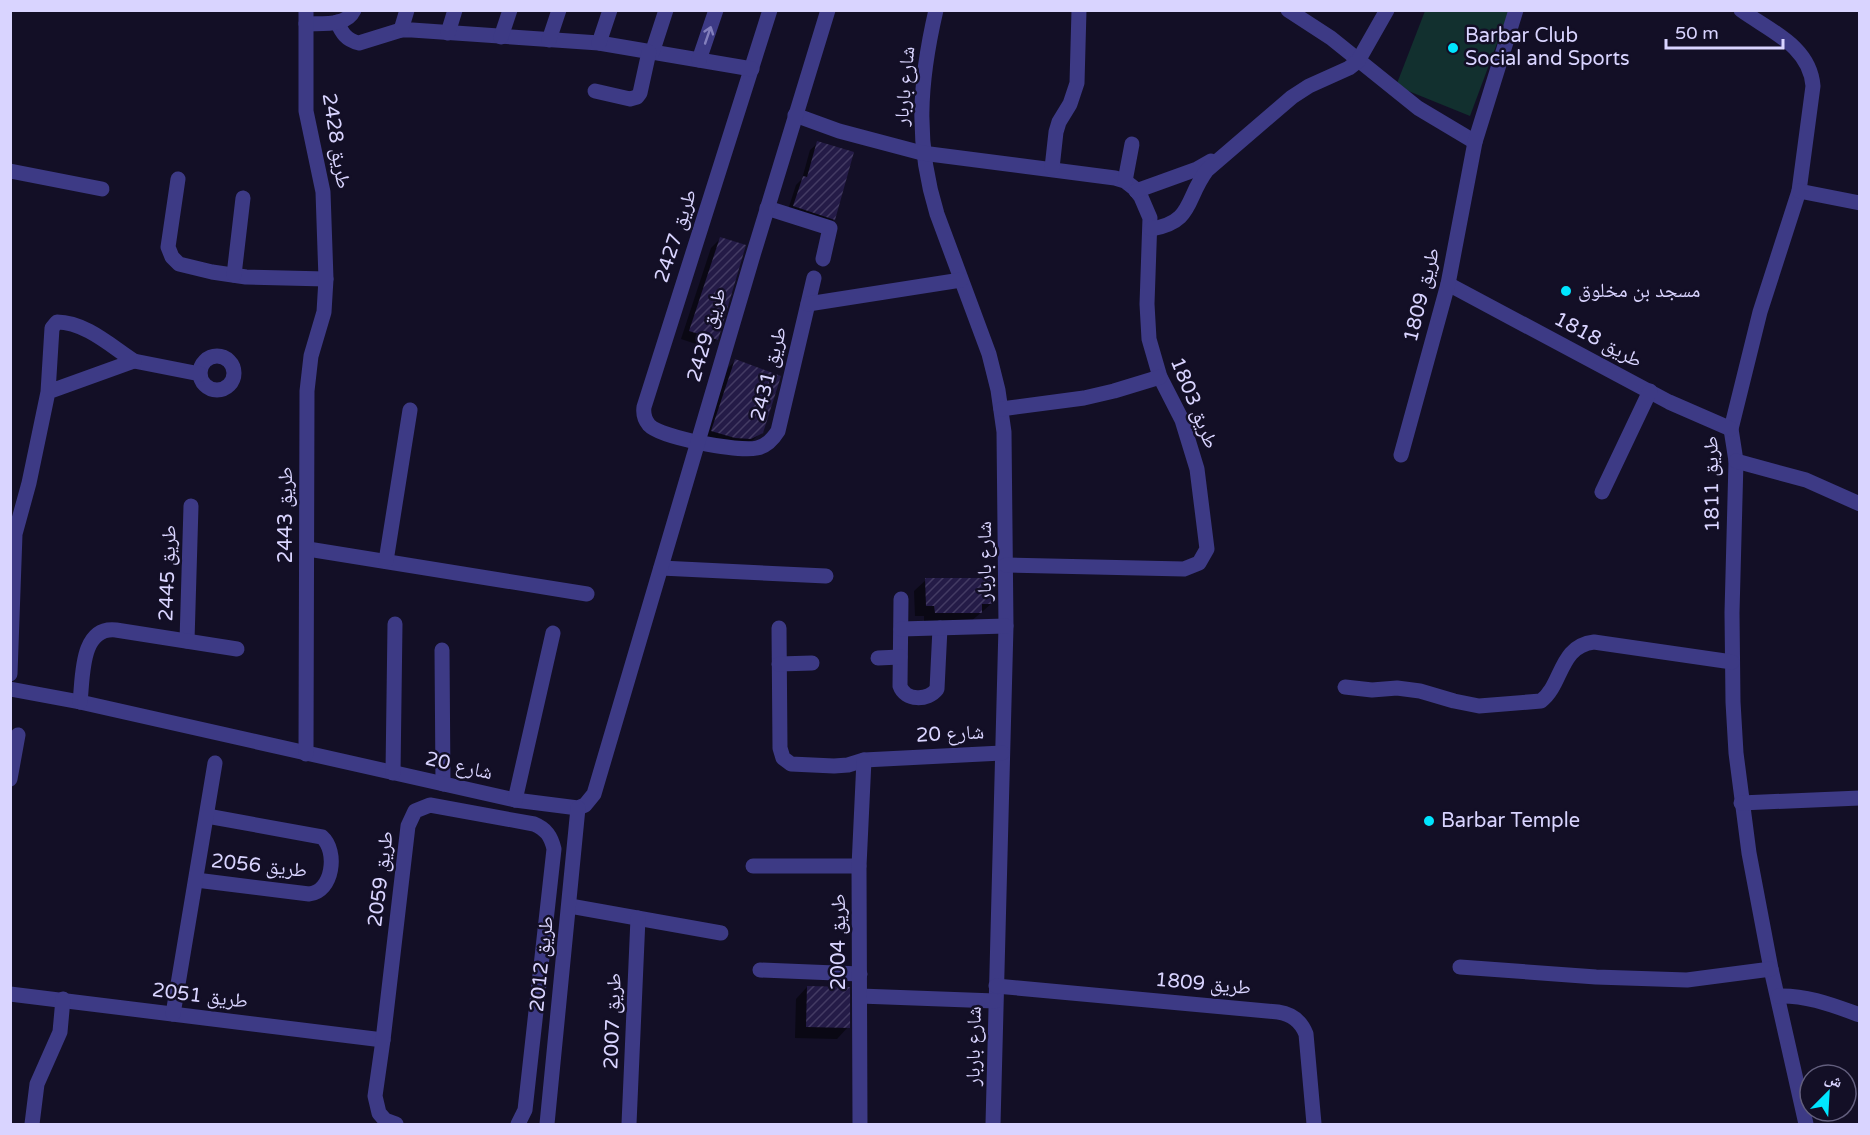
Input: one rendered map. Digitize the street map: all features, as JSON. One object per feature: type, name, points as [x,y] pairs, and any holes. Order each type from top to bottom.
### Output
[{"type":"street","points":[[306,17],[337,22],[349,18],[354,10]]},
{"type":"street","points":[[401,30],[407,10]]},
{"type":"street","points":[[448,33],[455,10]]},
{"type":"street","points":[[501,37],[510,10]]},
{"type":"street","points":[[549,40],[560,10]]},
{"type":"street","points":[[599,44],[610,10]]},
{"type":"street","points":[[595,92],[630,99],[637,97],[666,10]]},
{"type":"street","points":[[699,60],[716,10]]},
{"type":"street","name":"طريق 2427","points":[[698,443],[654,429],[646,422],[644,407],[770,10]]},
{"type":"street","name":"طريق 2429","points":[[661,568],[828,10]]},
{"type":"street","name":"شارع باربار","points":[[936,10],[920,112],[922,153],[931,194],[989,354],[1001,409],[1005,455],[1006,626],[993,1125]]},
{"type":"street","points":[[1052,168],[1056,132],[1070,104],[1077,83],[1080,10]]},
{"type":"street","points":[[1288,10],[1318,29],[1418,108],[1475,142]]},
{"type":"street","points":[[1151,230],[1173,224],[1179,219],[1185,213],[1202,177],[1222,156],[1300,91],[1338,74],[1358,61],[1387,10]]},
{"type":"street","name":"طريق 1809","points":[[1401,455],[1448,284],[1475,142],[1516,10]]},
{"type":"street","name":"طريق 1811","points":[[1741,10],[1795,47],[1810,69],[1813,86],[1799,191],[1760,312],[1731,429],[1736,461],[1732,662],[1736,753],[1741,803],[1771,969],[1806,1125]]},
{"type":"street","name":"طريق 2428","points":[[306,17],[306,111],[323,192],[326,279]]},
{"type":"street","points":[[337,22],[343,34],[353,42],[359,43],[401,30],[448,33],[599,44],[752,69]]},
{"type":"street","points":[[795,115],[839,131],[922,153],[1052,168],[1130,186],[1197,169],[1222,156]]},
{"type":"street","points":[[1130,186],[1132,144]]},
{"type":"street","points":[[10,171],[102,189]]},
{"type":"street","points":[[178,179],[169,242],[172,257],[184,266],[234,275],[326,279]]},
{"type":"street","name":"طريق 1803","points":[[1006,565],[1184,569],[1192,568],[1204,557],[1207,540],[1197,469],[1182,420],[1160,377],[1152,355],[1148,322],[1151,230],[1147,207],[1130,186]]},
{"type":"street","points":[[1799,191],[1860,202]]},
{"type":"street","points":[[234,275],[243,198]]},
{"type":"street","points":[[767,208],[830,228],[823,259]]},
{"type":"street","name":"طريق 2431","points":[[698,443],[750,449],[764,446],[774,437],[780,424],[814,278]]},
{"type":"street","name":"طريق 2443","points":[[306,754],[308,379],[324,312],[326,279]]},
{"type":"street","points":[[808,304],[961,280]]},
{"type":"street","name":"طريق 1818","points":[[1448,284],[1690,412],[1731,429]]},
{"type":"street","points":[[10,674],[15,534],[29,483],[48,392],[52,328],[57,322],[73,324],[88,330],[134,361],[200,374]]},
{"type":"street","points":[[48,392],[134,361]]},
{"type":"street","points":[[1001,409],[1084,398],[1160,377]]},
{"type":"street","points":[[1602,492],[1650,391]]},
{"type":"street","points":[[386,561],[410,410]]},
{"type":"street","points":[[1736,461],[1806,480],[1860,504]]},
{"type":"street","name":"طريق 2445","points":[[187,641],[190,506]]},
{"type":"street","points":[[308,549],[587,594]]},
{"type":"street","points":[[578,808],[585,805],[594,794],[661,568],[826,576]]},
{"type":"street","points":[[901,599],[900,686],[902,692],[911,697],[928,696],[935,693],[939,685],[940,628]]},
{"type":"street","points":[[393,773],[395,624]]},
{"type":"street","points":[[901,629],[1006,626]]},
{"type":"street","points":[[779,628],[779,664],[812,663]]},
{"type":"street","points":[[80,702],[89,645],[100,632],[116,630],[237,649]]},
{"type":"street","points":[[515,800],[553,633]]},
{"type":"street","points":[[1345,687],[1420,691],[1479,706],[1541,701],[1547,696],[1570,654],[1585,643],[1594,642],[1732,662]]},
{"type":"street","points":[[442,650],[443,784]]},
{"type":"street","points":[[878,658],[900,657]]},
{"type":"street","name":"شارع 20","points":[[779,664],[780,748],[783,758],[791,764],[834,766],[864,760],[1002,753]]},
{"type":"street","name":"شارع 20","points":[[10,688],[515,800],[578,808]]},
{"type":"street","points":[[10,779],[18,735]]},
{"type":"street","name":"طريق 2004","points":[[860,1125],[859,866],[864,760]]},
{"type":"street","name":"طريق 2056","points":[[173,1014],[215,763]]},
{"type":"street","points":[[1741,803],[1860,798]]},
{"type":"street","name":"طريق 2059","points":[[396,1125],[385,1120],[379,1113],[375,1105],[375,1096],[384,1040],[408,826],[415,812],[424,806],[435,806],[540,827],[550,836],[554,849],[525,1110],[518,1125]]},
{"type":"street","name":"طريق 2012","points":[[547,1125],[578,808]]},
{"type":"street","name":"طريق 2056","points":[[196,880],[309,894],[319,891],[328,880],[331,853],[329,844],[322,837],[207,816]]},
{"type":"street","points":[[753,866],[859,866]]},
{"type":"street","points":[[570,906],[721,933]]},
{"type":"street","name":"طريق 2007","points":[[629,1125],[638,918]]},
{"type":"street","points":[[1460,967],[1596,977],[1687,980],[1771,969]]},
{"type":"street","points":[[760,970],[860,974]]},
{"type":"street","name":"طريق 2051","points":[[10,994],[384,1040]]},
{"type":"street","name":"طريق 1809","points":[[860,996],[996,994],[1278,1012],[1290,1015],[1300,1023],[1306,1034],[1314,1125]]},
{"type":"street","points":[[1778,996],[1816,999],[1860,1015]]},
{"type":"street","points":[[32,1125],[37,1084],[60,1032],[63,999]]},
{"type":"green space","name":"Barbar Club Social and Sports","points":[[1425,11],[1509,11],[1470,116],[1396,86]]},
{"type":"building","points":[[817,141],[854,152],[835,220],[793,206],[803,176],[807,177]]},
{"type":"building","points":[[720,237],[746,245],[718,340],[689,331]]},
{"type":"building","points":[[735,359],[781,376],[763,433],[751,439],[735,438],[711,431]]},
{"type":"building","points":[[925,578],[992,578],[992,604],[982,604],[982,613],[935,613],[934,606],[926,606]]},
{"type":"building","points":[[807,986],[850,987],[850,1028],[806,1027]]},
{"type":"place","name":"Barbar Club Social and Sports","points":[[1453,48]]},
{"type":"place","name":"مسجد بن مخلوق","points":[[1566,291]]},
{"type":"place","name":"Barbar Temple","points":[[1429,821]]}]
